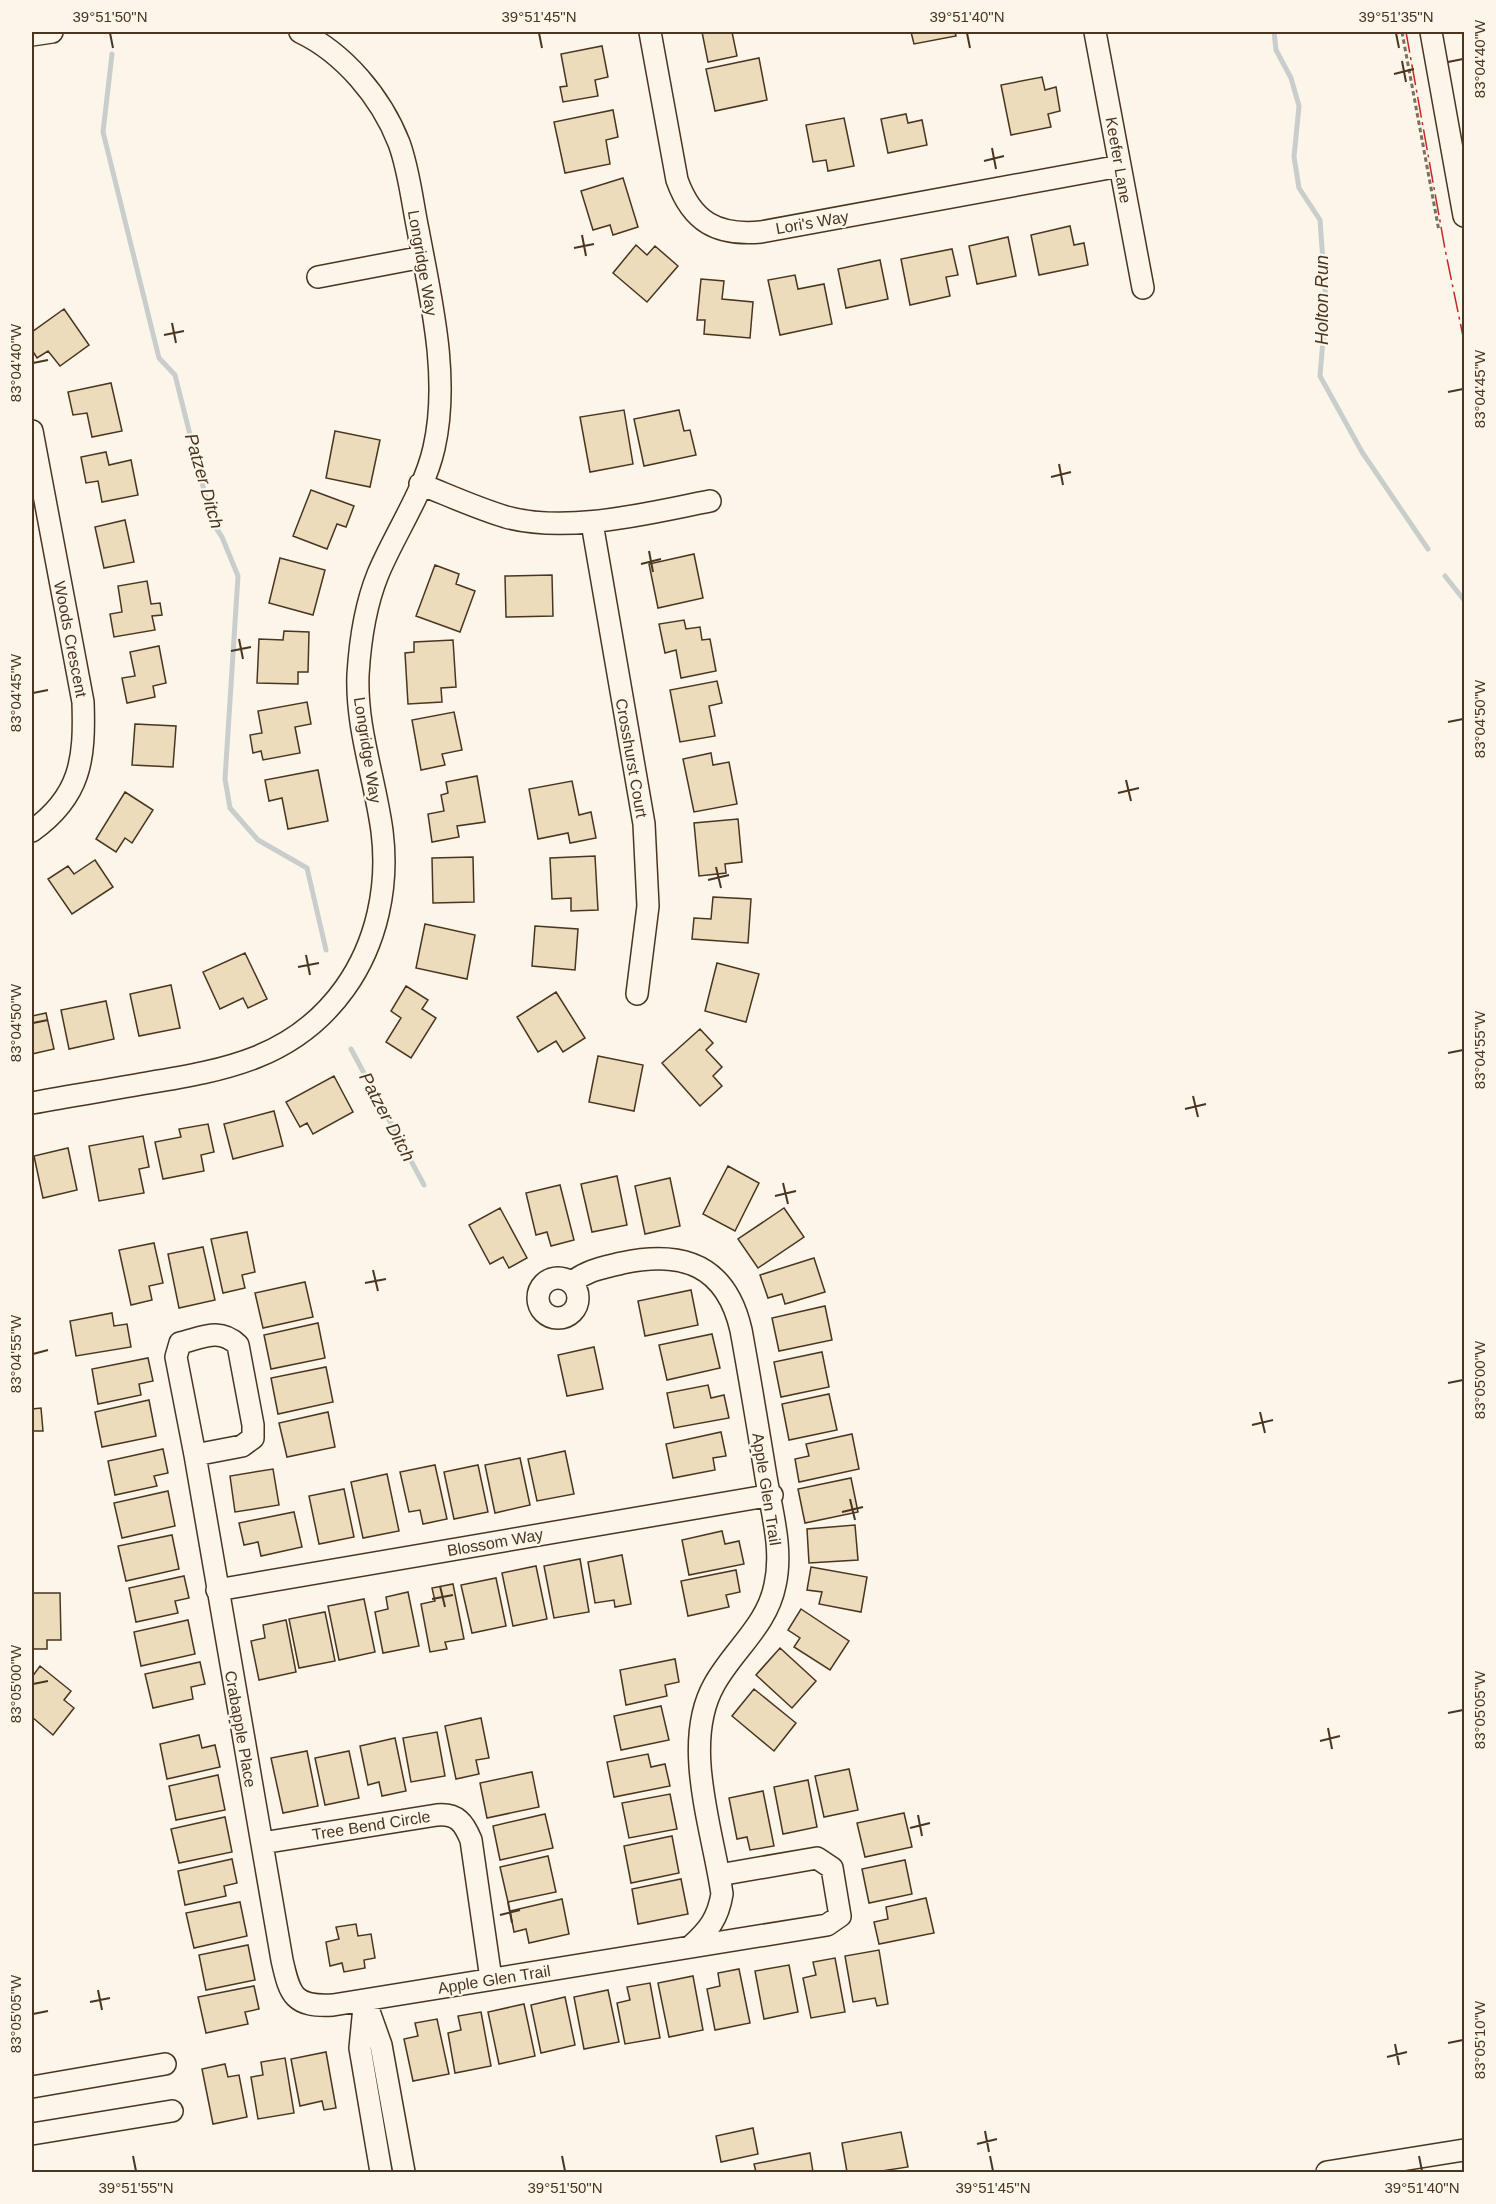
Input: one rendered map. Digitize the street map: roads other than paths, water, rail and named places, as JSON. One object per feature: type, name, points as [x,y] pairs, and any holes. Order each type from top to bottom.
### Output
[{"type":"street","points":[[32,35],[52,32]]},
{"type":"street","name":"Longridge Way","points":[[32,1103],[213,1072],[248,1062],[278,1049],[310,1026],[345,988],[372,939],[383,887],[382,833],[360,719],[358,678],[362,636],[377,576],[434,449],[440,382],[437,344],[423,257],[399,142],[381,108],[337,54],[300,32]]},
{"type":"street","name":"Lori's Way","points":[[650,32],[677,180],[684,202],[714,227],[744,233],[761,232],[1120,166]]},
{"type":"street","name":"Keefer Lane","points":[[1095,32],[1143,288]]},
{"type":"street","points":[[1431,32],[1464,216]]},
{"type":"street","points":[[318,277],[423,257]]},
{"type":"street","name":"Woods Crescent","points":[[32,430],[83,702],[84,737],[81,766],[68,796],[47,820],[32,831]]},
{"type":"street","points":[[420,484],[507,517],[592,523],[710,501]]},
{"type":"street","name":"Crosshurst Court","points":[[592,523],[644,824],[648,906],[637,994]]},
{"type":"street","name":"Apple Glen Trail","points":[[571,1283],[585,1272],[652,1258],[686,1261],[701,1267],[718,1281],[735,1305],[771,1495],[778,1551],[775,1586],[762,1620],[712,1689],[702,1714],[698,1740],[722,1894],[719,1911],[711,1928],[691,1947]]},
{"type":"street","name":"Crabapple Place","points":[[195,1455],[242,1446],[253,1438],[254,1425],[238,1345],[228,1336],[219,1334],[180,1343],[176,1357],[288,1986],[298,2001]]},
{"type":"street","name":"Blossom Way","points":[[217,1590],[771,1495]]},
{"type":"street","name":"Tree Bend Circle","points":[[262,1843],[436,1815],[456,1817],[464,1824],[471,1840],[491,1979]]},
{"type":"street","name":"Apple Glen Trail","points":[[298,2001],[314,2006],[364,2000],[827,1925],[840,1916],[832,1868],[817,1858],[719,1875]]},
{"type":"street","points":[[364,2000],[360,2048],[381,2172]]},
{"type":"street","points":[[364,2000],[381,2045],[404,2172]]},
{"type":"street","points":[[32,2087],[165,2064]]},
{"type":"street","points":[[32,2134],[172,2111]]},
{"type":"street","points":[[1327,2172],[1464,2150]]},
{"type":"waterway","name":"Holton Run","points":[[1274,32],[1276,50],[1291,78],[1299,106],[1294,157],[1299,188],[1320,220],[1326,303],[1320,376],[1362,452],[1428,549]]},
{"type":"waterway","name":"Patzer Ditch","points":[[112,54],[103,132],[159,358],[175,375],[212,522],[222,537],[238,576],[225,779],[230,808],[258,840],[307,868],[326,950]]},
{"type":"waterway","name":"Holton Run","points":[[1445,576],[1464,600]]},
{"type":"waterway","name":"Patzer Ditch","points":[[351,1049],[424,1185]]}]
